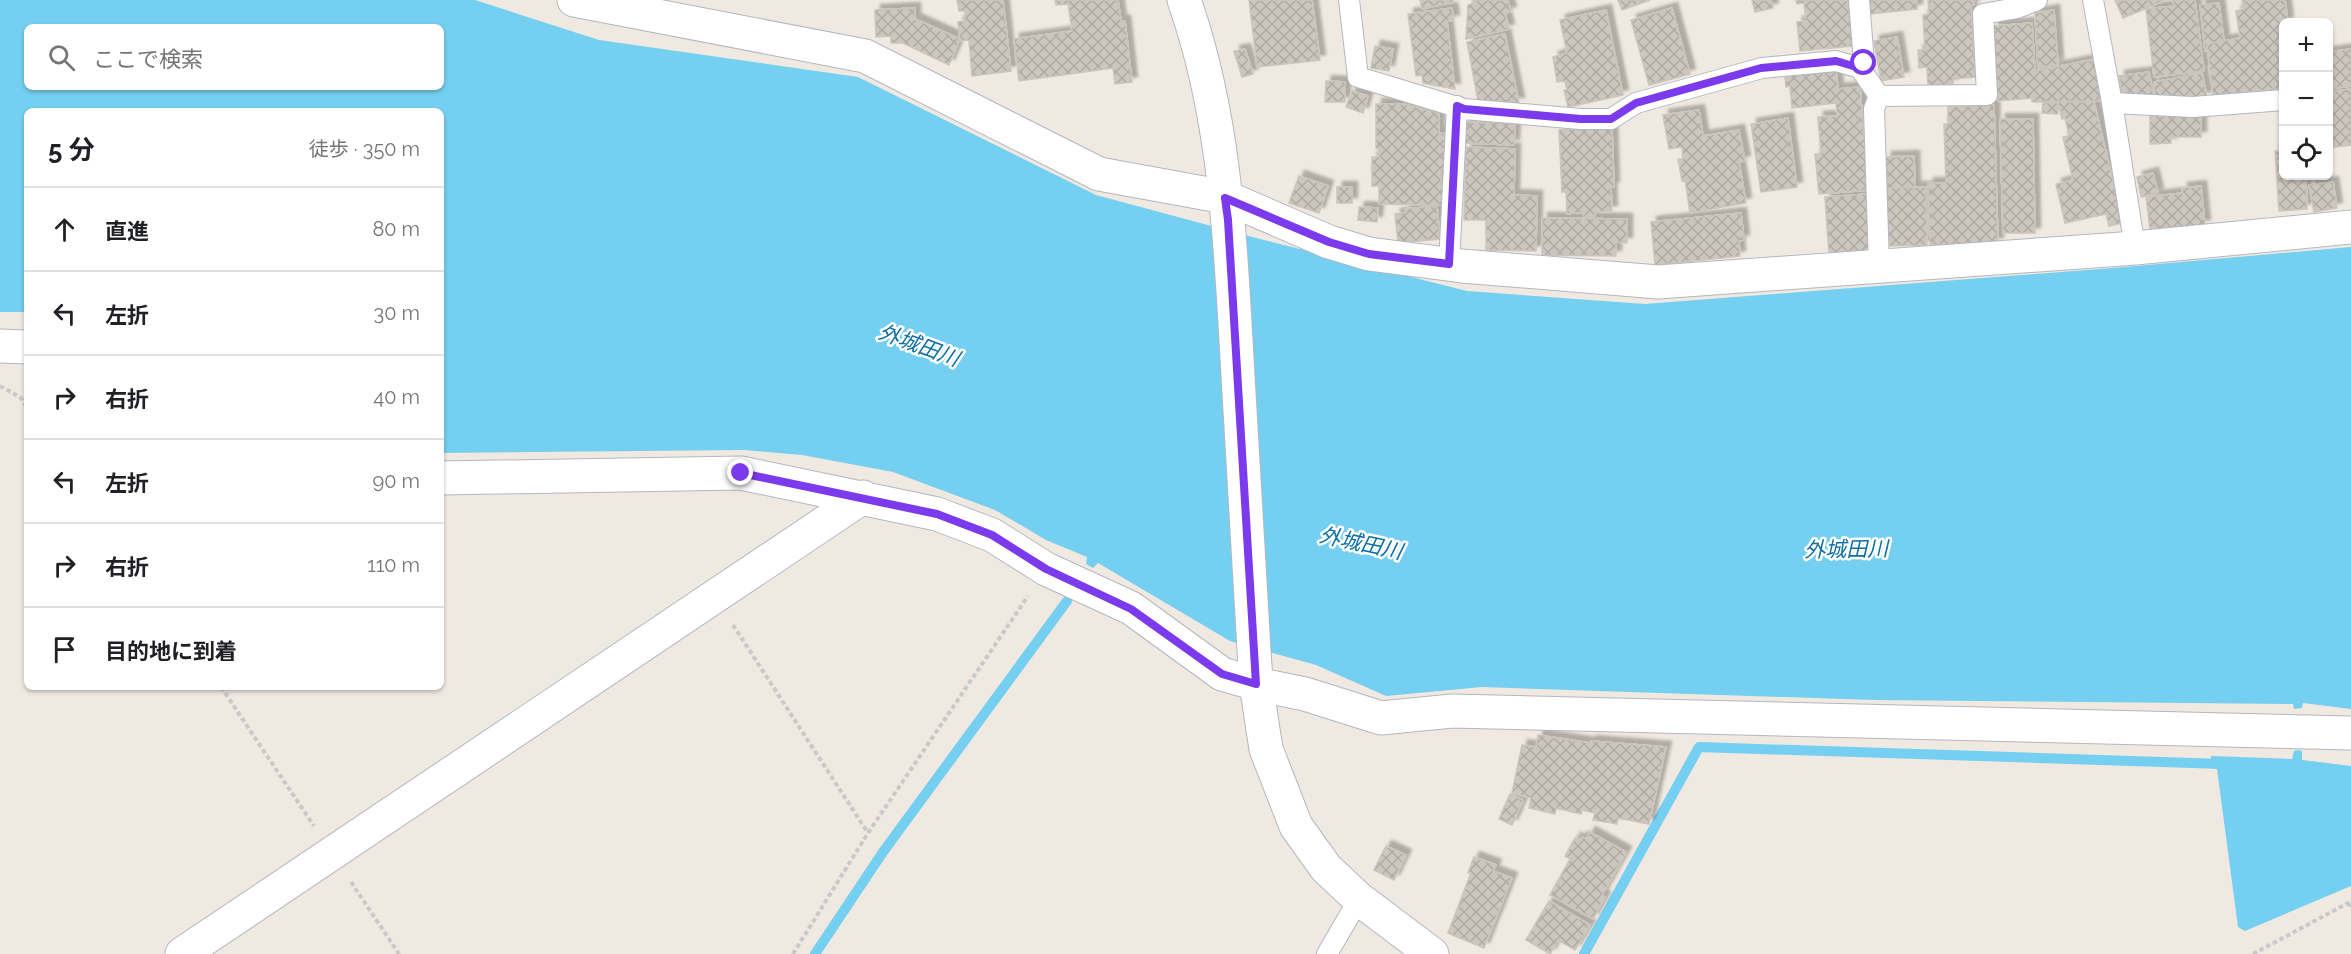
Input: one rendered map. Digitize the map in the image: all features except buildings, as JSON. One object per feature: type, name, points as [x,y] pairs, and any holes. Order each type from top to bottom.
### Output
[{"type":"street","points":[[574,0],[865,56],[1099,174],[1227,209],[1359,251],[1449,264],[1658,282],[2135,248],[2351,227]]},
{"type":"street","points":[[1184,0],[1200,44],[1214,107],[1227,209],[1256,674],[1266,749],[1296,826],[1326,868],[1359,900],[1432,954]]},
{"type":"street","points":[[0,346],[24,347]]},
{"type":"street","points":[[444,478],[741,473],[937,514],[992,535],[1046,569],[1131,609],[1222,674],[1256,674],[1305,694],[1381,718],[1452,711],[2351,733]]},
{"type":"street","points":[[182,954],[863,497]]},
{"type":"lane","points":[[1349,0],[1358,77],[1464,109],[1581,119],[1611,119],[1636,103],[1761,68],[1836,61],[1860,68],[1879,96]]},
{"type":"lane","points":[[1859,0],[1864,63],[1860,68]]},
{"type":"lane","points":[[1879,96],[1987,95],[1983,14],[2017,8],[2037,0]]},
{"type":"lane","points":[[2093,0],[2135,248]]},
{"type":"lane","points":[[1879,96],[1874,109],[1879,266]]},
{"type":"lane","points":[[2112,103],[2193,106],[2279,100]]},
{"type":"lane","points":[[1449,264],[1457,106]]},
{"type":"lane","points":[[1327,954],[1359,900]]},
{"type":"path","points":[[0,386],[20,397],[24,403]]},
{"type":"path","points":[[793,954],[868,833],[1046,569]]},
{"type":"path","points":[[715,596],[868,833]]},
{"type":"path","points":[[223,690],[399,954]]},
{"type":"path","points":[[2253,954],[2350,902],[2351,907]]},
{"type":"water","name":"外城田川","points":[[0,0],[475,0],[599,40],[858,77],[1096,195],[1467,291],[1645,304],[2351,247],[2351,709],[2303,703],[2302,708],[2294,709],[2293,704],[1874,700],[1482,687],[1386,696],[1316,665],[1230,641],[1098,563],[1093,568],[1086,564],[1087,557],[1046,540],[995,510],[893,472],[802,455],[744,450],[444,453],[444,108],[24,108],[24,312],[0,312]]},
{"type":"water","points":[[2294,751],[2302,751],[2302,760],[2351,766],[2351,886],[2245,931],[2238,927],[2217,769],[2211,768],[2211,756],[2292,759]]},
{"type":"waterway","points":[[815,954],[883,852],[1067,601]]},
{"type":"waterway","points":[[1584,954],[1699,747],[2223,764]]},
{"type":"route","points":[[741,473],[937,514],[992,535],[1046,569],[1131,609],[1222,674],[1256,684],[1225,198],[1329,242],[1369,254],[1449,264],[1457,106],[1464,109],[1581,119],[1611,119],[1636,103],[1761,68],[1836,61],[1860,68],[1864,63]]}]
